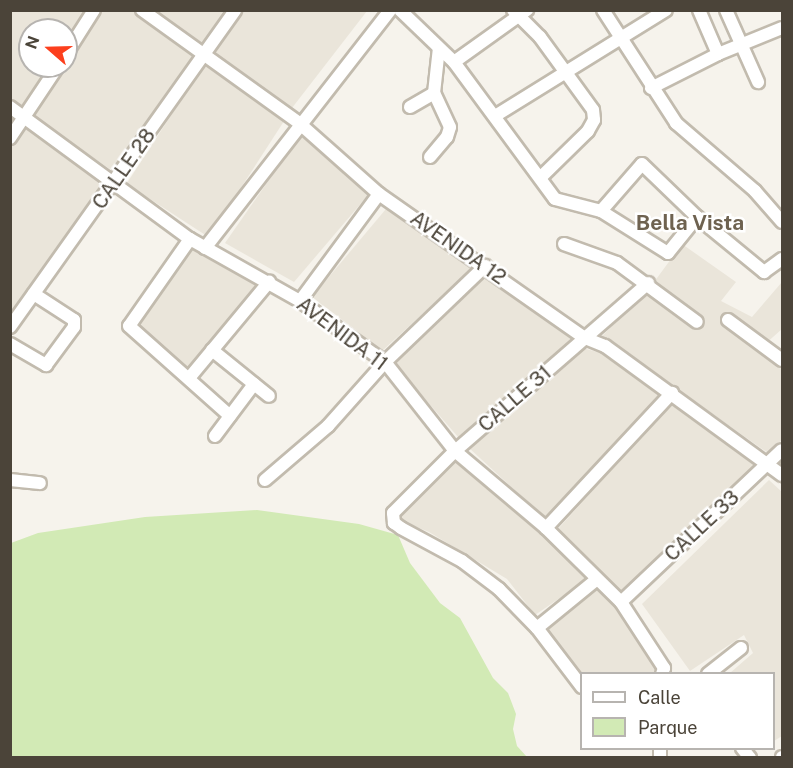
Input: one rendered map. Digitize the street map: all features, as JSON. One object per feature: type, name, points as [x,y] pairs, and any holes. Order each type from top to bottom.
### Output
[{"type":"street","points":[[78,35],[94,10]]},
{"type":"street","name":"AVENIDA 12","points":[[142,10],[299,123],[379,194],[585,338],[605,346],[783,475]]},
{"type":"street","name":"CALLE 28","points":[[10,327],[116,181],[235,10]]},
{"type":"street","points":[[205,248],[299,123],[390,10]]},
{"type":"street","points":[[400,10],[454,62],[555,199],[601,211],[668,253],[697,217]]},
{"type":"street","points":[[603,10],[618,37],[676,123],[754,190],[783,222]]},
{"type":"street","points":[[495,116],[565,69],[666,10]]},
{"type":"street","points":[[699,10],[718,54]]},
{"type":"street","points":[[726,10],[758,82]]},
{"type":"street","points":[[454,62],[519,12],[565,69],[593,110],[594,120],[540,178]]},
{"type":"street","points":[[651,88],[718,54],[783,28]]},
{"type":"street","points":[[430,157],[447,138],[450,127],[434,93],[439,48]]},
{"type":"street","points":[[10,138],[50,78]]},
{"type":"street","points":[[410,107],[434,93]]},
{"type":"street","name":"AVENIDA 11","points":[[10,106],[116,181],[190,239],[300,301],[385,362],[455,451],[546,528],[621,602],[667,672]]},
{"type":"street","points":[[601,211],[642,164],[697,217],[764,272],[783,259]]},
{"type":"street","points":[[300,301],[379,194]]},
{"type":"street","points":[[190,239],[129,326],[190,377],[230,417]]},
{"type":"street","points":[[564,243],[617,263],[648,283],[697,322]]},
{"type":"street","points":[[265,480],[328,426],[385,362],[485,266]]},
{"type":"street","points":[[190,377],[269,282]]},
{"type":"street","name":"CALLE 31","points":[[537,628],[499,590],[462,561],[394,523],[393,513],[398,505],[455,451],[648,283]]},
{"type":"street","points":[[10,344],[42,364],[50,361],[75,322],[34,294]]},
{"type":"street","points":[[728,320],[778,346],[783,360]]},
{"type":"street","points":[[212,350],[269,396]]},
{"type":"street","points":[[215,436],[254,384]]},
{"type":"street","points":[[546,528],[672,393]]},
{"type":"street","name":"CALLE 33","points":[[621,602],[783,450]]},
{"type":"street","points":[[10,480],[40,483]]},
{"type":"street","points":[[580,684],[537,628],[597,579]]},
{"type":"street","points":[[711,672],[741,648]]},
{"type":"shaded area","points":[[10,11],[87,11],[78,24],[78,18],[18,18],[18,78],[42,78],[23,108],[11,100]]},
{"type":"shaded area","points":[[101,11],[133,11],[195,56],[114,172],[33,116],[58,78],[78,78],[78,47]]},
{"type":"shaded area","points":[[152,11],[227,11],[201,48]]},
{"type":"shaded area","points":[[242,11],[367,11],[292,108],[213,54]]},
{"type":"shaded area","points":[[205,63],[287,116],[209,237],[127,184]]},
{"type":"shaded area","points":[[27,126],[108,183],[11,315],[11,147]]},
{"type":"shaded area","points":[[301,134],[375,187],[294,282],[225,243]]},
{"type":"shaded area","points":[[391,203],[476,265],[382,351],[312,297]]},
{"type":"shaded area","points":[[682,244],[736,282],[721,301],[752,317],[782,282],[782,329],[764,345],[782,367],[782,440],[768,453],[602,336],[646,293]]},
{"type":"shaded area","points":[[195,245],[264,281],[188,370],[133,325]]},
{"type":"shaded area","points":[[486,274],[574,338],[459,438],[390,359]]},
{"type":"shaded area","points":[[583,348],[604,354],[662,394],[547,520],[468,447]]},
{"type":"shaded area","points":[[671,404],[758,462],[620,592],[558,529]]},
{"type":"shaded area","points":[[458,457],[589,578],[535,615],[507,579],[429,532],[397,519],[400,506]]},
{"type":"shaded area","points":[[769,480],[782,492],[782,736],[775,740],[775,672],[731,672],[753,653],[744,635],[690,671],[642,604]]},
{"type":"shaded area","points":[[597,587],[640,632],[651,651],[655,672],[580,673],[544,625]]},
{"type":"green space","points":[[257,510],[359,524],[398,535],[410,563],[440,603],[460,618],[493,678],[508,693],[516,714],[513,729],[517,746],[527,757],[11,757],[11,543],[38,533],[145,517]]},
{"type":"district","name":"Bella Vista","points":[[690,223]]}]
